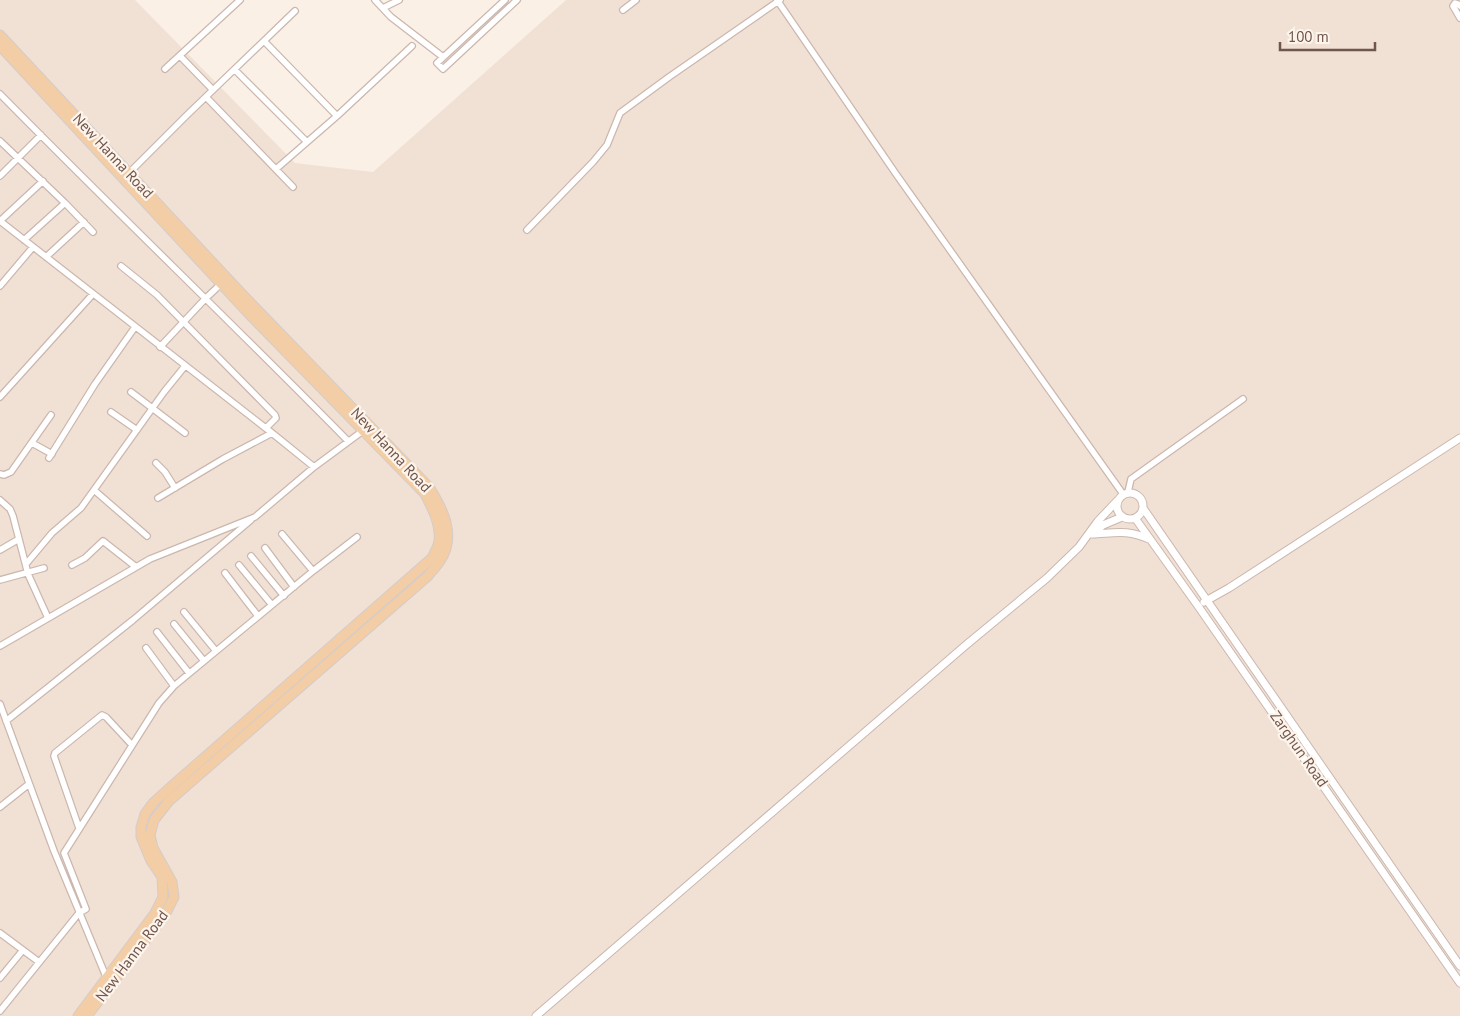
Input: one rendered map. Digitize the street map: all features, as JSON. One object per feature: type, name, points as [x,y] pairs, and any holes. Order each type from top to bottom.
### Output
[{"type":"main road","name":"New Hanna Road","points":[[0,35],[129,173],[224,281]]},
{"type":"main road","name":"New Hanna Road","points":[[0,46],[366,428],[425,494],[439,527],[440,541],[432,558],[153,803],[145,814],[141,827],[141,837],[151,861],[162,877],[163,897],[87,1016]]},
{"type":"main road","name":"New Hanna Road","points":[[78,1016],[108,982]]},
{"type":"street","points":[[165,69],[240,0]]},
{"type":"street","points":[[376,0],[391,16],[443,57]]},
{"type":"street","points":[[383,8],[399,0]]},
{"type":"street","points":[[505,0],[437,63],[443,69],[517,0]]},
{"type":"street","points":[[623,10],[636,0]]},
{"type":"street","points":[[527,230],[607,145],[620,113],[778,0],[894,170],[1125,493]]},
{"type":"street","points":[[1460,6],[1456,3],[1453,6],[1460,18]]},
{"type":"street","points":[[129,173],[295,11]]},
{"type":"street","points":[[264,41],[337,116]]},
{"type":"street","points":[[276,169],[337,116],[412,46]]},
{"type":"street","points":[[180,56],[213,90]]},
{"type":"street","points":[[235,70],[306,142]]},
{"type":"street","points":[[0,94],[258,349],[348,441]]},
{"type":"street","points":[[206,97],[293,188]]},
{"type":"street","points":[[0,176],[41,135]]},
{"type":"street","points":[[0,141],[66,203],[93,232]]},
{"type":"street","points":[[42,181],[0,221],[314,467]]},
{"type":"street","points":[[24,240],[66,203]]},
{"type":"street","points":[[46,257],[84,222]]},
{"type":"street","points":[[0,286],[34,247]]},
{"type":"street","points":[[121,266],[146,285],[275,416],[276,418],[266,428]]},
{"type":"street","points":[[160,347],[224,281]]},
{"type":"street","points":[[0,398],[93,294]]},
{"type":"street","points":[[32,443],[50,456],[95,384],[135,327]]},
{"type":"street","points":[[26,564],[52,533],[80,508],[152,408],[185,366]]},
{"type":"street","points":[[131,392],[185,433]]},
{"type":"street","points":[[1090,535],[1098,521],[1125,493],[1131,478],[1243,399]]},
{"type":"street","points":[[111,412],[137,430]]},
{"type":"street","points":[[0,474],[4,475],[11,472],[51,416]]},
{"type":"street","points":[[6,722],[134,620],[314,467],[366,428]]},
{"type":"street","points":[[158,498],[223,459],[272,433]]},
{"type":"street","points":[[1198,606],[1229,588],[1460,438]]},
{"type":"street","points":[[156,463],[165,472],[175,488]]},
{"type":"street","points":[[94,490],[147,536]]},
{"type":"street","points":[[1125,493],[1132,492],[1142,500],[1143,508],[1460,966]]},
{"type":"street","points":[[0,500],[10,509],[14,516],[28,574],[48,618]]},
{"type":"street","points":[[1117,501],[1117,510],[1122,517]]},
{"type":"street","points":[[536,1016],[923,682],[1047,578],[1090,535],[1103,525],[1122,517],[1135,518],[1143,508]]},
{"type":"street","points":[[0,646],[150,559],[255,517]]},
{"type":"street","name":"Zarghun Road","points":[[1135,518],[1460,982]]},
{"type":"street","points":[[1090,535],[1131,532],[1150,540]]},
{"type":"street","points":[[282,534],[312,571]]},
{"type":"street","points":[[0,1011],[80,913],[86,909],[64,853],[159,702],[189,673],[312,571],[357,537]]},
{"type":"street","points":[[0,550],[19,539]]},
{"type":"street","points":[[72,565],[85,558],[103,541],[136,567]]},
{"type":"street","points":[[264,548],[294,587]]},
{"type":"street","points":[[251,556],[284,596]]},
{"type":"street","points":[[239,565],[272,605]]},
{"type":"street","points":[[0,580],[28,574],[44,568]]},
{"type":"street","points":[[225,573],[258,616]]},
{"type":"street","points":[[184,612],[216,651]]},
{"type":"street","points":[[174,624],[204,661]]},
{"type":"street","points":[[157,632],[189,673]]},
{"type":"street","points":[[146,648],[174,686]]},
{"type":"street","points":[[0,704],[54,851],[108,982]]},
{"type":"street","points":[[80,828],[54,756],[55,753],[102,715],[132,745]]},
{"type":"street","points":[[0,807],[29,784]]},
{"type":"street","points":[[0,933],[39,962]]},
{"type":"street","points":[[0,978],[24,950]]},
{"type":"shaded area","points":[[0,0],[135,0],[295,163],[373,172],[566,0],[1460,0],[1460,1016],[0,1016]]}]
